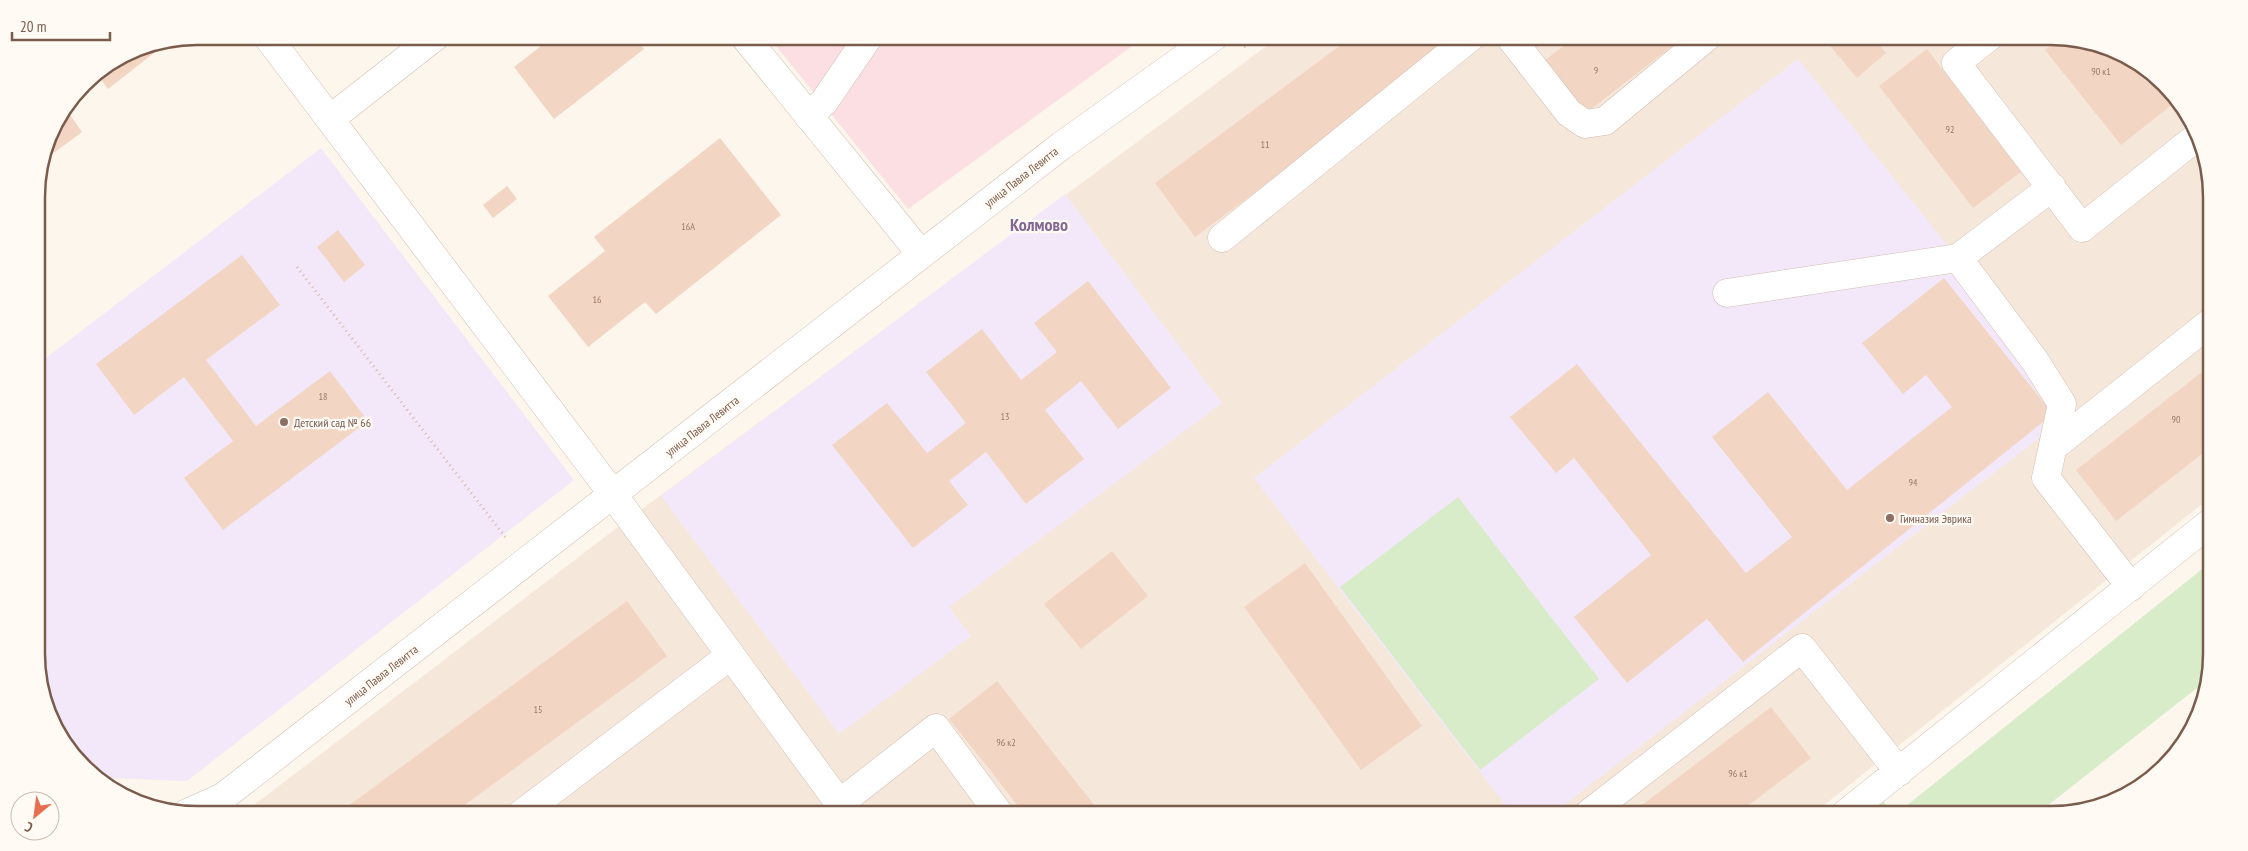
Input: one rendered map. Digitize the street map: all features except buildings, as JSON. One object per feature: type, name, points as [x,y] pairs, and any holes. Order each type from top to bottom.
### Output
[{"type":"street","points":[[274,45],[613,496],[842,806]]},
{"type":"street","points":[[330,119],[425,45]]},
{"type":"street","points":[[751,45],[921,254]]},
{"type":"street","points":[[808,116],[824,102],[863,45]]},
{"type":"street","name":"улица Павла Левитта","points":[[203,806],[223,797],[613,496],[1061,146],[1202,45]]},
{"type":"street","points":[[1222,238],[1461,45]]},
{"type":"street","points":[[1517,45],[1570,113],[1585,124],[1605,121],[1697,45]]},
{"type":"street","points":[[1979,45],[1956,63],[2082,228],[2192,141]]},
{"type":"street","points":[[1727,292],[1958,258],[2052,188]]},
{"type":"street","points":[[1958,258],[2035,361],[2062,404],[2046,478],[2131,587]]},
{"type":"street","points":[[2053,447],[2203,328]]},
{"type":"street","points":[[1855,806],[2203,528]]},
{"type":"street","points":[[1597,806],[1802,648],[1899,772]]},
{"type":"street","points":[[532,806],[730,655]]},
{"type":"street","points":[[847,806],[936,728],[993,806]]},
{"type":"path","points":[[297,268],[512,546]]},
{"type":"shaded area","points":[[775,45],[1134,45],[908,209]]},
{"type":"shaded area","points":[[1268,45],[2071,46],[2100,53],[2127,65],[2143,76],[2172,105],[2183,121],[2198,158],[2202,177],[2203,197],[2203,503],[1823,806],[253,806],[618,527]]},
{"type":"shaded area","points":[[1798,59],[2078,408],[1563,806],[1506,806],[1254,478]]},
{"type":"shaded area","name":"Детский сад № 66","points":[[321,148],[574,480],[187,781],[111,778],[83,754],[61,721],[53,703],[45,664],[45,359]]},
{"type":"shaded area","points":[[1065,194],[1222,403],[949,607],[971,636],[839,734],[661,496]]},
{"type":"green space","points":[[1458,497],[1599,679],[1480,770],[1340,587]]},
{"type":"green space","points":[[2203,568],[2203,654],[2199,686],[2047,806],[1906,806]]},
{"type":"green space","points":[[1883,801],[1887,806],[1876,806]]},
{"type":"place","name":"Детский сад № 66","points":[[284,422]]},
{"type":"place","name":"Гимназия Эврика","points":[[1890,518]]},
{"type":"district","name":"Колмово","points":[[1039,224]]}]
